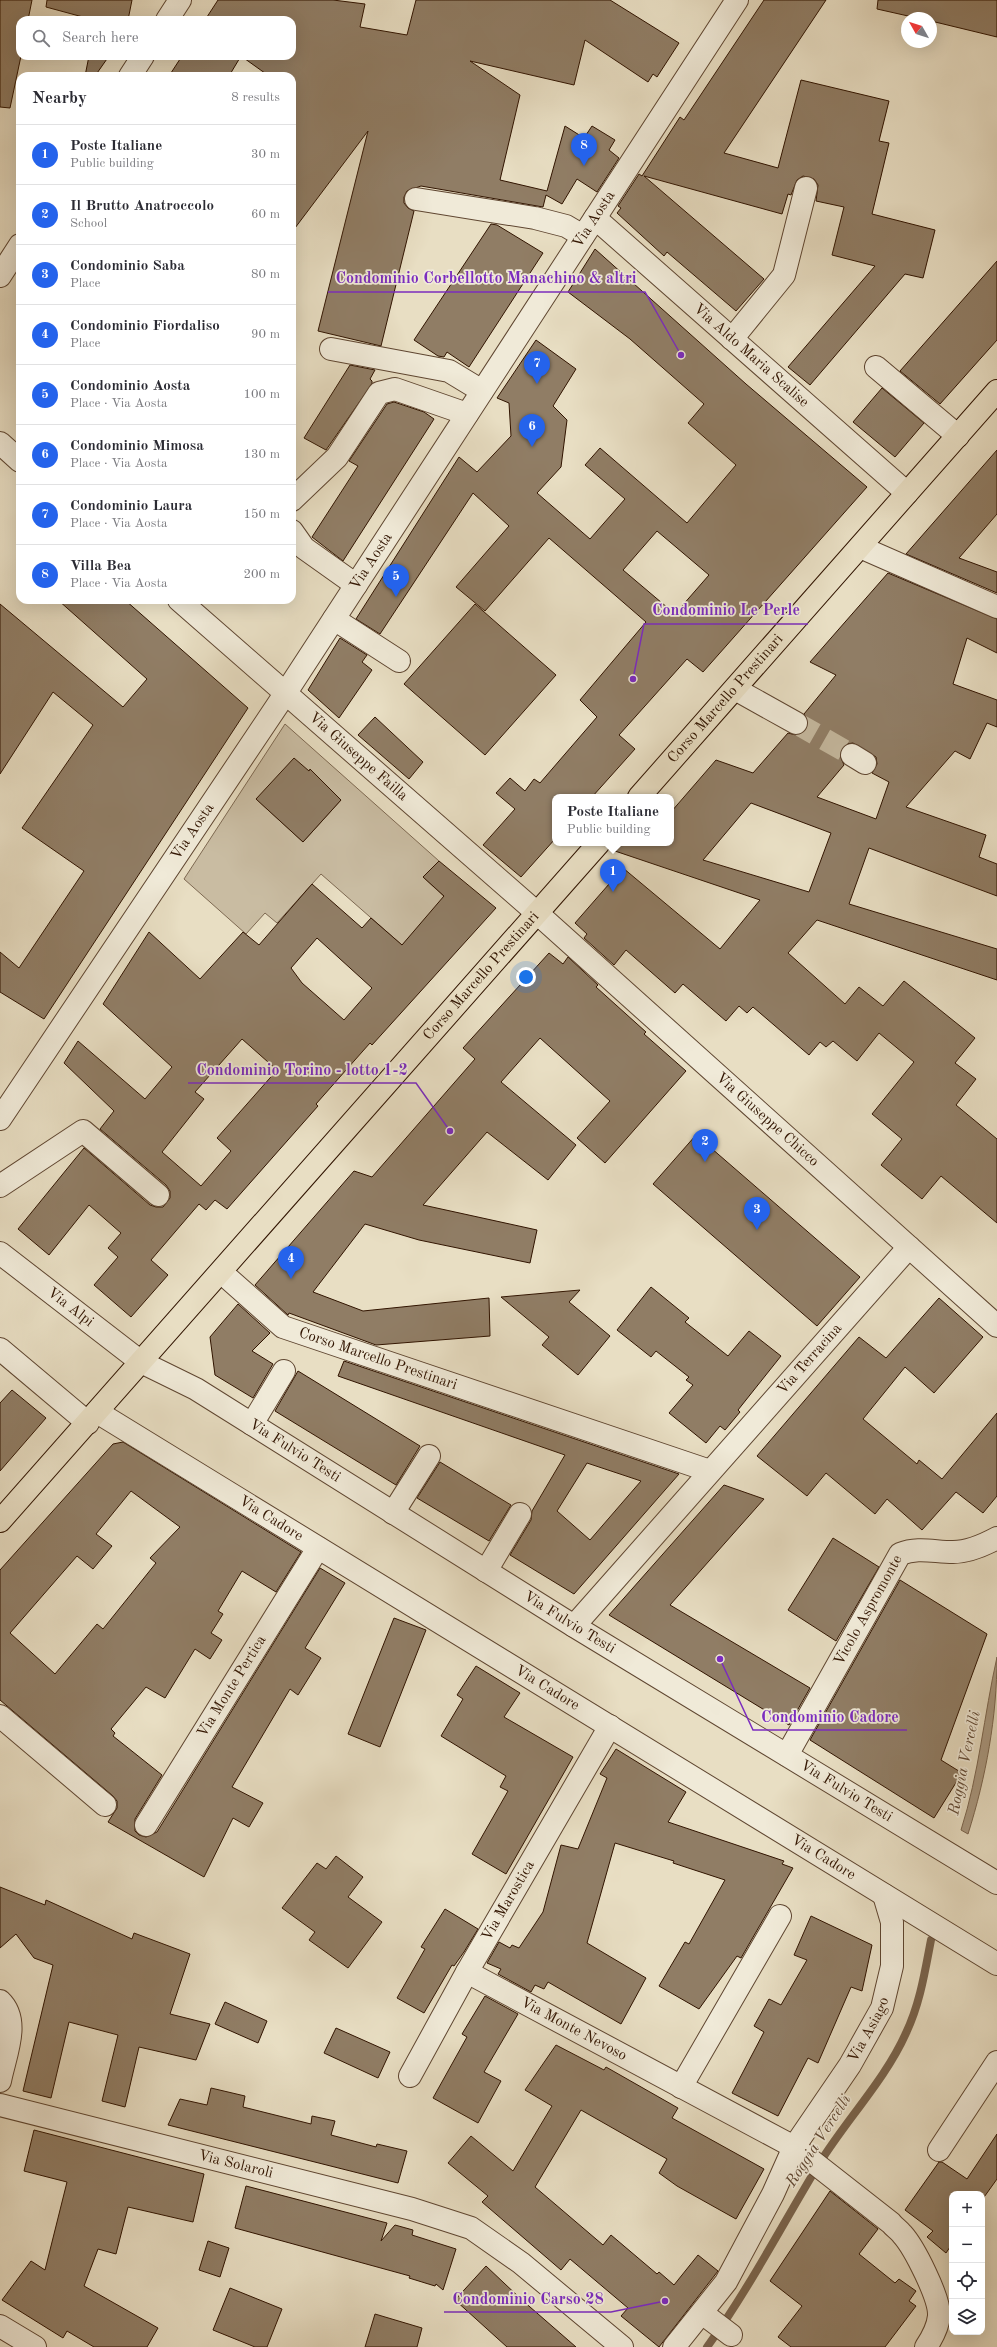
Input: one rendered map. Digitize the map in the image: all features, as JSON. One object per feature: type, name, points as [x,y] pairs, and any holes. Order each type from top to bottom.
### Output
[{"type":"main road","name":"Corso Marcello Prestinari","points":[[642,794],[997,391]]},
{"type":"main road","name":"Corso Marcello Prestinari","points":[[0,1521],[596,846]]},
{"type":"street","points":[[170,16],[180,0]]},
{"type":"street","name":"Via Aosta","points":[[0,1119],[285,694],[737,0]]},
{"type":"street","points":[[133,72],[140,60]]},
{"type":"street","points":[[732,339],[784,275],[806,188]]},
{"type":"street","points":[[416,199],[535,218],[566,226],[583,236]]},
{"type":"street","name":"Via Aldo Maria Scalise","points":[[595,218],[907,493]]},
{"type":"street","points":[[0,276],[16,251]]},
{"type":"street","points":[[331,349],[449,371],[482,391]]},
{"type":"street","points":[[876,367],[958,436]]},
{"type":"street","points":[[296,496],[337,457],[379,393],[395,388],[467,414]]},
{"type":"street","points":[[0,443],[16,457]]},
{"type":"street","points":[[296,537],[304,548],[356,585]]},
{"type":"street","points":[[860,547],[997,607]]},
{"type":"street","name":"Via Giuseppe Failla","points":[[184,604],[537,913]]},
{"type":"street","points":[[334,619],[398,660]]},
{"type":"street","points":[[735,689],[796,723]]},
{"type":"street","name":"Via Giuseppe Chicco","points":[[537,913],[997,1326]]},
{"type":"street","points":[[0,1186],[83,1131],[158,1196]]},
{"type":"street","name":"Via Terracina","points":[[574,1626],[909,1247]]},
{"type":"street","name":"Via Alpi","points":[[0,1253],[141,1362]]},
{"type":"street","name":"Corso Marcello Prestinari","points":[[220,1272],[283,1327],[710,1471]]},
{"type":"street","name":"Via Cadore","points":[[0,1349],[93,1417],[318,1548],[997,1964]]},
{"type":"street","name":"Via Fulvio Testi","points":[[141,1362],[196,1389],[574,1626],[997,1883]]},
{"type":"street","points":[[252,1424],[284,1371]]},
{"type":"street","points":[[393,1513],[429,1456]]},
{"type":"street","points":[[486,1571],[520,1514]]},
{"type":"street","name":"Vicolo Aspromonte","points":[[787,1755],[900,1554],[913,1549],[954,1552],[982,1546],[997,1538]]},
{"type":"street","name":"Via Monte Pertica","points":[[146,1825],[318,1548]]},
{"type":"street","points":[[0,1716],[105,1805]]},
{"type":"street","name":"Via Marostica","points":[[410,2076],[467,1972],[610,1726]]},
{"type":"street","name":"Via Asiago","points":[[674,2347],[718,2325],[726,2282],[773,2194],[802,2154],[882,2008],[892,1966],[892,1922],[884,1895]]},
{"type":"street","points":[[681,2087],[780,1916]]},
{"type":"street","name":"Via Monte Nevoso","points":[[467,1972],[802,2154]]},
{"type":"street","points":[[0,2000],[8,2008],[12,2024],[0,2081]]},
{"type":"street","points":[[939,2150],[997,2062]]},
{"type":"street","name":"Via Solaroli","points":[[0,2105],[412,2209],[471,2228],[521,2263],[622,2347]]},
{"type":"street","points":[[802,2154],[903,2234],[914,2251],[937,2301],[939,2314],[937,2325],[926,2347]]},
{"type":"street","points":[[0,2326],[35,2347]]},
{"type":"shaded area","points":[[285,724],[439,861],[423,877],[451,903],[402,945],[321,874],[277,923],[265,913],[246,934],[184,879]],"holes":[[[311,770],[341,800],[303,842],[256,799]]]},
{"type":"shaded area","points":[[997,1657],[993,1724],[980,1791],[968,1834],[961,1830],[977,1766]]},
{"type":"building","points":[[0,0],[32,0],[29,16],[16,16],[16,60],[20,60],[18,72],[16,72],[16,80],[10,108],[0,107]]},
{"type":"building","points":[[47,0],[132,0],[129,16],[79,16],[46,7]]},
{"type":"building","points":[[218,0],[333,0],[365,4],[360,27],[407,35],[416,0],[610,0],[679,43],[657,77],[653,74],[648,82],[585,40],[574,85],[470,61],[520,95],[500,180],[547,191],[565,126],[584,138],[592,126],[615,140],[609,150],[619,158],[597,192],[577,179],[562,204],[546,195],[543,207],[421,186],[407,191],[404,197],[404,203],[408,208],[414,211],[381,346],[318,331],[368,131],[296,227],[296,72],[263,72],[247,60],[296,60],[296,16],[208,16]]},
{"type":"building","points":[[764,0],[826,0],[724,153],[778,168],[801,80],[889,101],[879,141],[889,143],[872,214],[935,230],[923,278],[905,274],[810,385],[788,367],[875,266],[832,255],[844,207],[816,201],[818,185],[814,179],[803,176],[797,180],[791,195],[788,194],[782,214],[644,176],[764,279],[736,311],[667,252],[664,256],[617,213],[621,208],[618,206],[639,174],[642,176],[680,117],[684,120]]},
{"type":"building","points":[[878,0],[997,0],[997,37],[937,22],[937,12],[901,12],[901,14],[877,9]]},
{"type":"building","points":[[88,60],[106,60],[98,72],[86,72]]},
{"type":"building","points":[[179,60],[239,60],[231,72],[172,72]]},
{"type":"building","points":[[491,224],[497,225],[543,253],[469,367],[447,352],[444,357],[438,356],[414,340]]},
{"type":"building","points":[[595,249],[746,384],[867,487],[703,672],[687,659],[619,735],[635,749],[595,794],[552,794],[552,842],[521,877],[483,845],[515,809],[496,793],[510,778],[525,791],[534,779],[540,783],[597,717],[580,700],[646,622],[549,538],[485,611],[456,587],[509,526],[473,493],[380,634],[356,619],[459,457],[477,472],[511,436],[509,403],[497,398],[536,340],[576,369],[553,406],[567,420],[561,467],[537,493],[590,539],[625,499],[585,465],[600,448],[687,523],[736,465],[688,423],[704,404],[630,339],[568,292]],"holes":[[[657,531],[709,575],[675,614],[623,570]]]},
{"type":"building","points":[[997,261],[997,340],[940,404],[900,371]]},
{"type":"building","points":[[350,365],[375,370],[370,379],[372,384],[326,450],[304,438]]},
{"type":"building","points":[[882,388],[924,423],[895,457],[853,422]]},
{"type":"building","points":[[394,402],[424,412],[434,419],[343,561],[312,537],[358,466],[349,461],[387,404]]},
{"type":"building","points":[[997,450],[997,514],[959,558],[997,572],[997,593],[906,554]]},
{"type":"building","points":[[888,573],[997,619],[997,653],[967,638],[953,684],[997,700],[997,727],[987,723],[970,759],[955,751],[906,807],[986,835],[979,857],[997,864],[997,896],[869,848],[849,904],[997,949],[997,980],[817,920],[788,953],[845,1004],[859,987],[883,1006],[904,981],[975,1038],[955,1063],[976,1079],[956,1105],[997,1139],[997,1223],[941,1176],[922,1199],[881,1165],[902,1139],[872,1114],[914,1062],[879,1033],[857,1061],[833,1041],[826,1047],[820,1042],[809,1055],[753,1007],[747,1013],[739,1006],[726,1021],[683,984],[675,993],[626,950],[614,965],[584,938],[587,934],[575,923],[623,868],[720,949],[760,900],[609,849],[610,846],[674,846],[674,809],[716,760],[753,773],[788,733],[796,735],[803,733],[808,723],[804,714],[836,675],[810,662]],"holes":[[[853,743],[876,757],[877,764],[872,773],[889,782],[876,819],[817,797],[844,765],[840,755],[842,748],[846,744]],[[751,803],[831,833],[809,892],[703,860]]]},
{"type":"building","points":[[0,604],[123,707],[147,679],[63,604],[130,604],[248,708],[44,1019],[0,992],[0,952],[19,968],[84,871],[22,828],[93,725],[53,692],[0,774]]},
{"type":"building","points":[[475,604],[556,675],[485,755],[404,684]]},
{"type":"building","points":[[340,638],[367,655],[362,662],[372,670],[339,718],[308,690]]},
{"type":"building","points":[[375,717],[423,762],[409,779],[358,735]]},
{"type":"building","points":[[294,758],[309,771],[310,769],[341,800],[303,842],[256,799]]},
{"type":"building","points":[[439,861],[496,908],[372,1045],[370,1043],[316,1104],[318,1106],[227,1209],[215,1200],[206,1210],[199,1204],[151,1260],[168,1275],[131,1317],[94,1285],[118,1257],[108,1248],[121,1233],[89,1205],[49,1255],[18,1229],[84,1148],[150,1205],[163,1207],[170,1198],[170,1191],[166,1185],[100,1129],[114,1111],[64,1063],[78,1041],[145,1099],[172,1067],[103,1004],[149,932],[200,979],[243,932],[259,945],[312,884],[362,928],[371,918],[402,945],[444,896],[423,877]],"holes":[[[317,938],[372,988],[344,1020],[302,983],[291,968]],[[242,1039],[277,1070],[217,1138],[231,1151],[201,1186],[162,1152],[204,1099],[195,1092]]]},
{"type":"building","points":[[549,953],[563,964],[568,957],[598,985],[596,987],[646,1032],[644,1034],[686,1071],[605,1163],[577,1138],[610,1101],[540,1038],[501,1082],[576,1145],[548,1180],[487,1132],[423,1205],[537,1230],[530,1263],[419,1240],[365,1224],[313,1292],[363,1311],[489,1298],[490,1336],[376,1345],[289,1313],[288,1315],[255,1285],[354,1171],[372,1177],[475,1059],[463,1048]]},
{"type":"building","points":[[696,1135],[860,1277],[817,1326],[653,1184]]},
{"type":"building","points":[[651,1287],[689,1318],[685,1322],[728,1356],[749,1331],[781,1356],[738,1410],[740,1412],[725,1430],[720,1426],[706,1443],[669,1413],[693,1385],[686,1380],[689,1377],[656,1351],[651,1357],[617,1330]]},
{"type":"building","points":[[580,1290],[569,1302],[610,1336],[578,1375],[542,1345],[549,1337],[501,1297]]},
{"type":"building","points":[[939,1298],[983,1337],[934,1393],[905,1367],[863,1419],[917,1464],[919,1460],[942,1479],[997,1413],[997,1496],[983,1513],[956,1492],[922,1530],[887,1499],[875,1514],[826,1473],[807,1496],[757,1456],[859,1337],[886,1358]]},
{"type":"building","points":[[238,1304],[270,1333],[252,1351],[273,1364],[253,1398],[215,1375],[210,1337]]},
{"type":"building","points":[[344,1361],[679,1474],[574,1594],[510,1555],[531,1520],[532,1511],[565,1455],[338,1376]],"holes":[[[587,1463],[641,1481],[590,1540],[557,1511]]]},
{"type":"building","points":[[298,1371],[420,1446],[396,1485],[275,1411]]},
{"type":"building","points":[[12,1390],[46,1418],[0,1471],[0,1403]]},
{"type":"building","points":[[123,1442],[301,1552],[276,1592],[242,1571],[218,1611],[223,1614],[211,1633],[222,1640],[210,1659],[195,1649],[165,1698],[146,1687],[111,1729],[115,1733],[113,1736],[162,1775],[135,1819],[135,1831],[139,1835],[146,1837],[157,1832],[320,1568],[345,1583],[305,1648],[321,1658],[298,1695],[290,1689],[232,1787],[263,1803],[249,1827],[233,1818],[204,1877],[108,1822],[117,1808],[117,1801],[113,1796],[0,1700],[0,1570],[113,1444]],"holes":[[[131,1491],[180,1527],[150,1558],[156,1563],[103,1629],[97,1624],[55,1674],[10,1633],[77,1556],[93,1569],[112,1546],[96,1534]]]},
{"type":"building","points":[[440,1462],[511,1505],[489,1541],[417,1498]]},
{"type":"building","points":[[724,1485],[764,1499],[670,1605],[810,1688],[789,1725],[609,1615]]},
{"type":"building","points":[[833,1538],[879,1567],[836,1641],[788,1610]]},
{"type":"building","points":[[900,1580],[987,1634],[941,1760],[962,1773],[934,1818],[810,1740]]},
{"type":"building","points":[[394,1618],[426,1630],[380,1747],[348,1734]]},
{"type":"building","points":[[476,1666],[520,1693],[504,1717],[573,1757],[506,1874],[472,1854],[508,1791],[500,1787],[506,1776],[441,1736],[463,1699],[457,1695]]},
{"type":"building","points":[[616,1749],[686,1792],[668,1822],[784,1861],[782,1864],[793,1868],[741,1958],[737,1956],[699,2009],[659,1986],[685,1942],[689,1944],[725,1880],[673,1863],[674,1861],[615,1843],[587,1943],[646,1978],[621,2024],[548,1982],[544,1989],[535,1985],[531,1992],[498,1974],[501,1969],[487,1963],[499,1942],[510,1948],[512,1945],[519,1948],[543,1912],[561,1845],[578,1849],[607,1778],[600,1774]]},
{"type":"building","points":[[336,1856],[363,1877],[348,1897],[382,1922],[348,1968],[309,1940],[315,1932],[282,1908],[317,1863],[326,1869]]},
{"type":"building","points":[[0,1887],[45,1905],[46,1900],[132,1939],[134,1933],[190,1954],[170,2014],[210,2024],[196,2060],[139,2047],[125,2107],[102,2101],[118,2035],[69,2022],[51,2098],[23,2091],[53,1965],[34,1958],[16,1934],[0,1948]]},
{"type":"building","points":[[445,1909],[478,1929],[454,1966],[452,1965],[424,2013],[397,1998],[425,1949],[421,1947]]},
{"type":"building","points":[[811,1916],[872,1945],[862,1991],[851,1987],[818,2063],[808,2058],[778,2116],[732,2093],[764,2032],[754,2026],[769,1999],[781,2005],[807,1960],[794,1955]]},
{"type":"building","points":[[485,1996],[518,2014],[484,2072],[501,2081],[478,2123],[433,2098],[467,2037],[462,2034]]},
{"type":"building","points":[[225,2002],[267,2021],[258,2043],[215,2024]]},
{"type":"building","points":[[336,2028],[390,2052],[378,2078],[324,2053]]},
{"type":"building","points":[[556,2045],[604,2070],[606,2067],[678,2108],[672,2118],[764,2169],[736,2219],[677,2186],[659,2173],[667,2159],[581,2110],[535,2187],[603,2245],[611,2235],[657,2274],[659,2272],[674,2285],[698,2255],[718,2271],[659,2347],[621,2316],[628,2308],[570,2259],[561,2270],[482,2202],[488,2196],[448,2163],[471,2136],[513,2171],[552,2106],[525,2090]]},
{"type":"building","points":[[211,2088],[245,2096],[243,2107],[311,2124],[312,2116],[335,2121],[331,2135],[376,2147],[377,2144],[407,2151],[398,2183],[168,2125],[180,2099],[207,2105]]},
{"type":"building","points":[[34,2130],[204,2174],[193,2222],[128,2207],[116,2254],[98,2249],[84,2286],[158,2328],[147,2347],[94,2347],[67,2331],[63,2338],[2,2300],[31,2261],[45,2270],[67,2182],[24,2171]]},
{"type":"building","points":[[997,2134],[997,2179],[985,2196],[985,2191],[949,2191],[949,2248],[946,2253],[927,2237],[933,2231],[905,2210],[939,2162],[942,2162],[967,2179]]},
{"type":"building","points":[[246,2186],[387,2223],[381,2241],[395,2225],[413,2230],[412,2235],[456,2249],[443,2290],[436,2284],[435,2286],[409,2278],[410,2276],[235,2228]]},
{"type":"building","points":[[830,2191],[878,2229],[859,2254],[895,2283],[899,2279],[916,2291],[909,2301],[916,2306],[885,2347],[791,2347],[778,2337],[802,2306],[770,2281]]},
{"type":"building","points":[[208,2241],[229,2248],[220,2277],[199,2270]]},
{"type":"building","points":[[486,2266],[576,2347],[507,2347],[455,2300]]},
{"type":"building","points":[[230,2288],[282,2309],[267,2347],[255,2347],[213,2330]]},
{"type":"building","points":[[375,2314],[422,2328],[417,2347],[365,2347]]},
{"type":"waterway","name":"Roggia Vercelli","points":[[707,2347],[737,2303],[819,2164],[876,2084],[897,2050],[915,2011],[922,1987],[931,1940]]},
{"type":"tunnel","points":[[796,723],[852,755]]},
{"type":"place","name":"Villa Bea","points":[[584,166]]},
{"type":"place","name":"Condominio Corbellotto Manachino & altri","points":[[681,355]]},
{"type":"place","name":"Condominio Laura","points":[[537,384]]},
{"type":"place","name":"Condominio Mimosa","points":[[532,447]]},
{"type":"place","name":"Condominio Aosta","points":[[396,597]]},
{"type":"place","name":"Condominio Le Perle","points":[[633,679]]},
{"type":"place","name":"Poste Italiane","points":[[613,892]]},
{"type":"place","name":"Condominio Torino - lotto 1-2","points":[[450,1131]]},
{"type":"place","name":"Il Brutto Anatroccolo","points":[[705,1162]]},
{"type":"place","name":"Condominio Saba","points":[[757,1230]]},
{"type":"place","name":"Condominio Fiordaliso","points":[[291,1279]]},
{"type":"place","name":"Condominio Cadore","points":[[720,1659]]},
{"type":"place","name":"Condominio Carso 28","points":[[665,2301]]}]
